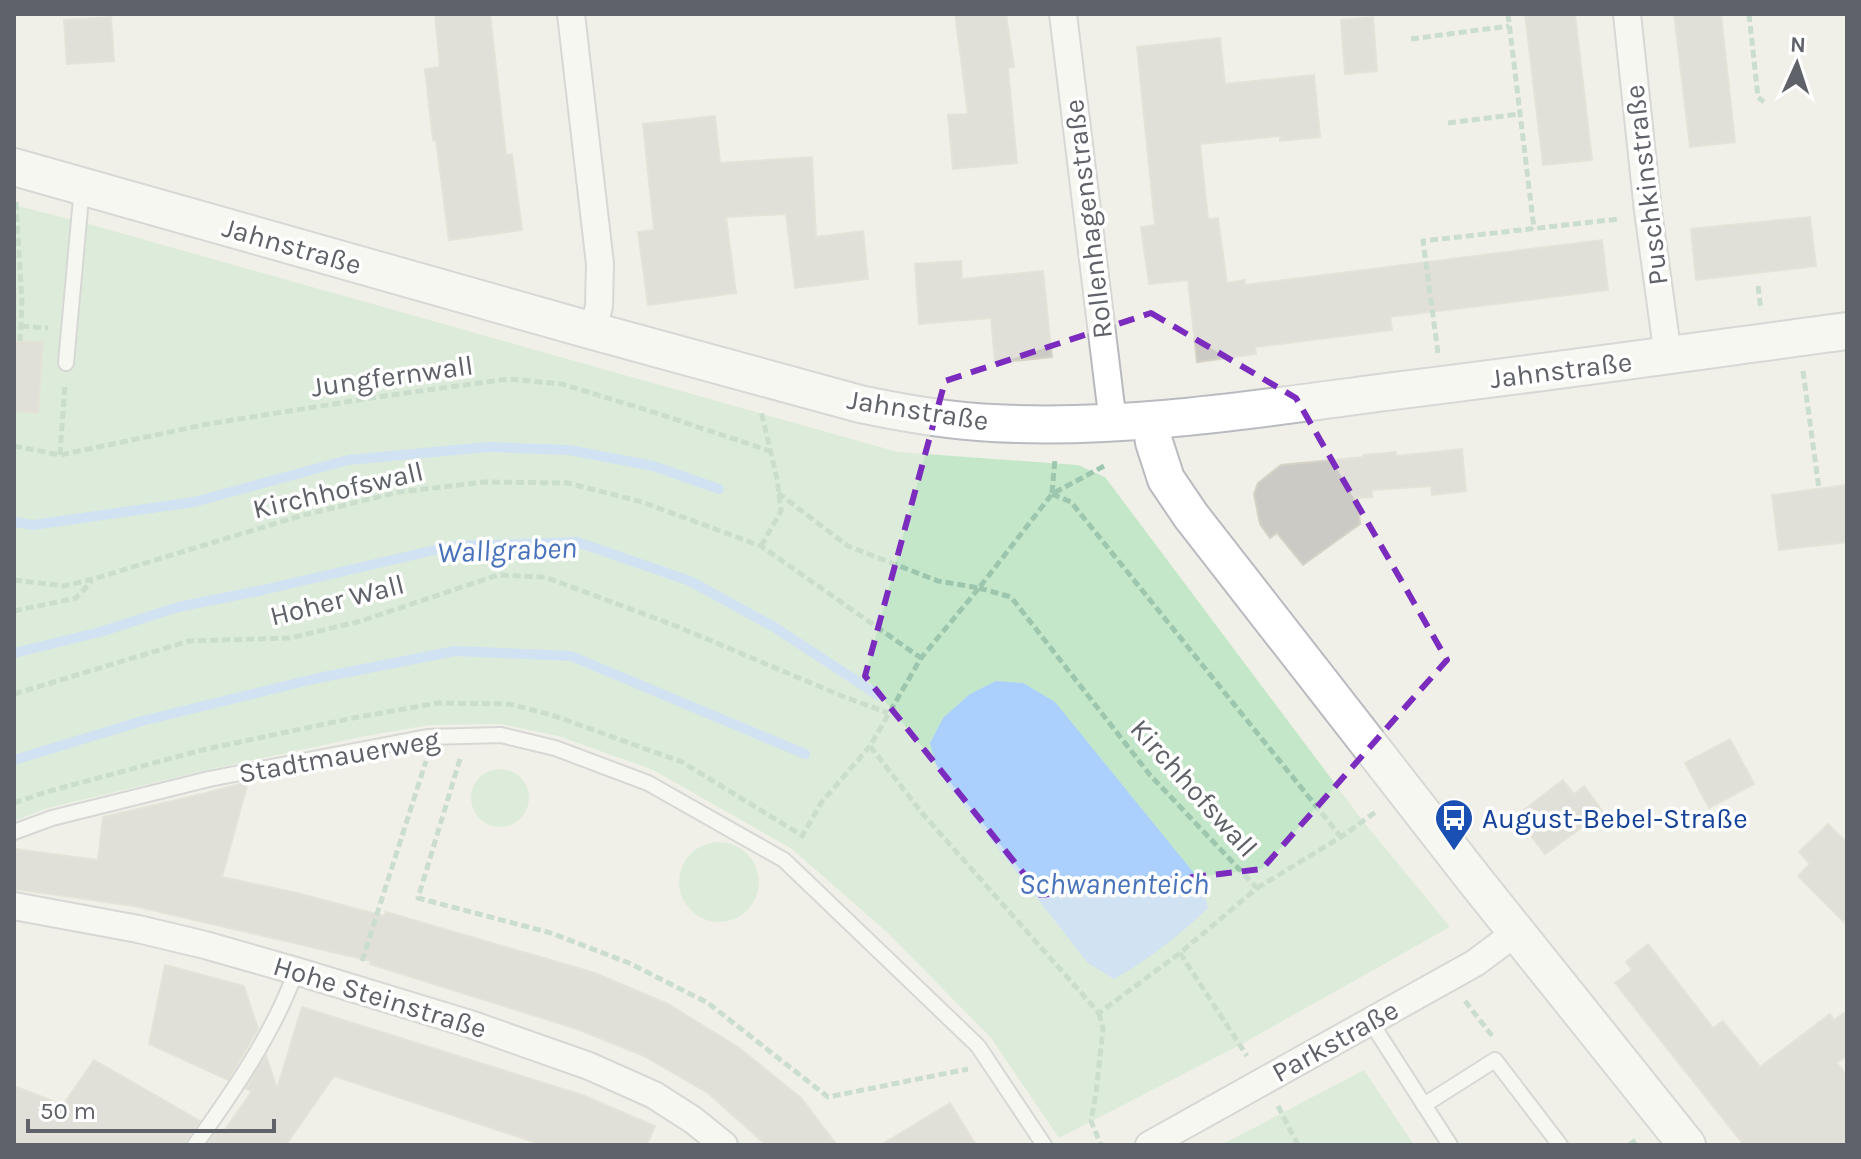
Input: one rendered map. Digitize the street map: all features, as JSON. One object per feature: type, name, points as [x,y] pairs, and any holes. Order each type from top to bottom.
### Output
[{"type":"main road","name":"Jahnstraße","points":[[15,182],[82,186],[860,404],[898,412],[991,423],[1151,421],[1847,331]]},
{"type":"main road","points":[[1151,421],[1166,479],[1191,516],[1474,879],[1687,1145]]},
{"type":"street","points":[[571,14],[600,264],[599,306],[593,331]]},
{"type":"street","name":"Rollenhagenstraße","points":[[1063,14],[1113,423]]},
{"type":"street","name":"Puschkinstraße","points":[[1627,14],[1648,211],[1668,356]]},
{"type":"street","name":"Hohe Steinstraße","points":[[14,906],[138,929],[296,971],[470,1024],[589,1066],[654,1095],[724,1145]]},
{"type":"street","name":"Parkstraße","points":[[1149,1145],[1475,963],[1518,931]]},
{"type":"lane","points":[[66,363],[82,186]]},
{"type":"lane","name":"Stadtmauerweg","points":[[14,832],[52,818],[209,779],[427,737],[501,735],[555,748],[660,790],[784,860],[978,1046],[1044,1145]]},
{"type":"lane","points":[[195,1145],[260,1044],[287,996],[296,971]]},
{"type":"lane","points":[[1370,1021],[1450,1145]]},
{"type":"lane","points":[[1424,1105],[1495,1060],[1560,1145]]},
{"type":"path","points":[[1508,14],[1534,229]]},
{"type":"path","points":[[1749,14],[1758,97],[1764,102]]},
{"type":"path","points":[[1411,39],[1510,26]]},
{"type":"path","points":[[1448,123],[1520,114]]},
{"type":"path","points":[[15,182],[22,302],[20,341]]},
{"type":"path","points":[[1443,385],[1423,241],[1624,219]]},
{"type":"path","points":[[1798,338],[1819,489]]},
{"type":"path","points":[[60,455],[66,363]]},
{"type":"path","name":"Jungfernwall","points":[[14,446],[60,455],[208,424],[508,379],[562,384],[770,451]]},
{"type":"path","points":[[760,406],[781,511],[761,546]]},
{"type":"path","points":[[1052,494],[1055,455]]},
{"type":"path","points":[[803,836],[821,803],[870,746],[921,658],[1052,494],[1106,465]]},
{"type":"path","name":"Kirchhofswall","points":[[14,580],[64,586],[300,516],[399,492],[485,482],[568,483],[642,502],[761,546],[921,658]]},
{"type":"path","name":"Kirchhofswall","points":[[778,493],[848,546],[938,581],[1011,597],[1150,775],[1257,888],[1180,953],[1099,1013]]},
{"type":"path","points":[[1052,494],[1071,502],[1341,837]]},
{"type":"path","name":"Hoher Wall","points":[[14,694],[189,641],[290,638],[361,621],[498,575],[545,577],[676,626],[888,713]]},
{"type":"path","points":[[14,611],[76,598],[93,579]]},
{"type":"path","points":[[467,736],[418,898],[551,933],[629,963],[708,1003],[828,1097],[968,1069],[985,1056]]},
{"type":"path","points":[[353,988],[429,753],[427,737]]},
{"type":"path","points":[[870,746],[922,813],[1099,1013],[1103,1029],[1091,1121],[1101,1145]]},
{"type":"path","points":[[1257,888],[1363,821]]},
{"type":"path","points":[[1180,953],[1240,1045]]},
{"type":"path","points":[[1447,978],[1493,1036],[1495,1060]]},
{"type":"path","points":[[1282,1112],[1298,1145]]},
{"type":"highlighted area","points":[[1151,313],[1296,398],[1447,660],[1262,869],[1041,895],[865,676],[945,381]]},
{"type":"green space","points":[[14,205],[898,452],[1078,465],[1105,477],[1363,821],[1450,927],[1240,1045],[1059,1138],[991,1038],[890,935],[792,849],[653,770],[558,736],[501,724],[429,725],[207,770],[48,808],[14,821]]},
{"type":"green space","points":[[500,769],[521,777],[529,798],[521,819],[500,827],[479,819],[471,798],[479,777]]},
{"type":"green space","points":[[719,842],[734,845],[747,854],[756,867],[759,882],[756,897],[747,910],[734,919],[719,922],[704,919],[691,910],[682,897],[679,882],[682,867],[691,854],[704,845]]},
{"type":"green space","points":[[1364,1070],[1414,1145],[1221,1145]]},
{"type":"water","name":"Schwanenteich","points":[[996,681],[1023,683],[1055,702],[1202,883],[1208,908],[1163,946],[1114,979],[1088,963],[938,772],[930,743],[943,718],[970,694]]},
{"type":"building","points":[[435,14],[490,14],[506,155],[512,154],[522,230],[449,240],[425,69],[440,67]]},
{"type":"building","points":[[955,14],[1006,14],[1014,67],[1008,68],[1017,163],[953,169],[948,115],[968,114]]},
{"type":"building","points":[[1525,14],[1575,14],[1592,160],[1543,165]]},
{"type":"building","points":[[1674,14],[1721,14],[1735,142],[1690,147]]},
{"type":"building","points":[[111,17],[114,61],[67,64],[64,20]]},
{"type":"building","points":[[1373,17],[1377,71],[1345,74],[1341,20]]},
{"type":"building","points":[[1220,38],[1225,84],[1314,75],[1320,137],[1280,141],[1280,136],[1200,144],[1208,219],[1218,218],[1227,283],[1245,280],[1245,285],[1602,240],[1608,290],[1390,317],[1392,330],[1255,347],[1256,354],[1197,362],[1188,280],[1149,284],[1141,227],[1155,225],[1137,47]]},
{"type":"building","points":[[715,116],[720,163],[812,157],[816,237],[863,231],[868,279],[795,288],[786,214],[726,217],[736,293],[648,305],[638,232],[654,230],[643,124]]},
{"type":"building","points":[[1810,217],[1816,266],[1696,280],[1691,229]]},
{"type":"building","points":[[961,261],[962,279],[1043,271],[1052,357],[995,363],[991,318],[919,324],[915,264]]},
{"type":"building","points":[[14,341],[43,342],[38,413],[14,411]]},
{"type":"building","points":[[1462,449],[1466,491],[1432,495],[1431,486],[1372,490],[1372,497],[1358,498],[1360,524],[1303,565],[1277,533],[1270,538],[1260,524],[1254,494],[1258,483],[1281,465],[1396,452],[1396,456]]},
{"type":"building","points":[[1847,485],[1847,542],[1779,550],[1772,495]]},
{"type":"building","points":[[1730,739],[1754,784],[1709,808],[1685,763]]},
{"type":"building","points":[[1563,780],[1574,794],[1584,786],[1603,812],[1545,854],[1516,816]]},
{"type":"building","points":[[248,782],[222,877],[384,916],[386,912],[595,973],[668,1004],[738,1047],[801,1098],[837,1145],[766,1145],[708,1093],[644,1056],[577,1029],[370,964],[371,961],[134,906],[14,889],[14,849],[98,860],[103,817]]},
{"type":"building","points":[[1828,824],[1847,843],[1847,925],[1798,876],[1810,864],[1799,852]]},
{"type":"building","points":[[1648,944],[1713,1028],[1723,1021],[1760,1067],[1830,1014],[1834,1020],[1847,1011],[1847,1055],[1837,1063],[1847,1076],[1847,1145],[1744,1145],[1615,983],[1632,970],[1626,962]]},
{"type":"building","points":[[165,965],[244,986],[258,1029],[228,1080],[149,1044]]},
{"type":"building","points":[[302,1007],[582,1095],[655,1126],[647,1145],[543,1145],[334,1076],[286,1145],[207,1145],[217,1131],[222,1134],[252,1091],[246,1089],[266,1055],[277,1089]]},
{"type":"building","points":[[94,1060],[200,1121],[185,1145],[14,1145],[14,1086],[63,1105]]},
{"type":"building","points":[[950,1103],[976,1145],[881,1145]]},
{"type":"waterway","name":"Wallgraben","points":[[14,522],[33,525],[194,502],[348,460],[488,447],[569,450],[653,466],[719,489]]},
{"type":"waterway","name":"Wallgraben","points":[[14,653],[100,632],[178,607],[452,546],[577,542],[690,581],[774,627],[878,695]]},
{"type":"waterway","name":"Wallgraben","points":[[14,760],[142,721],[318,678],[455,651],[571,656],[805,754]]},
{"type":"place","name":"August-Bebel-Straße","points":[[1454,852]]}]
